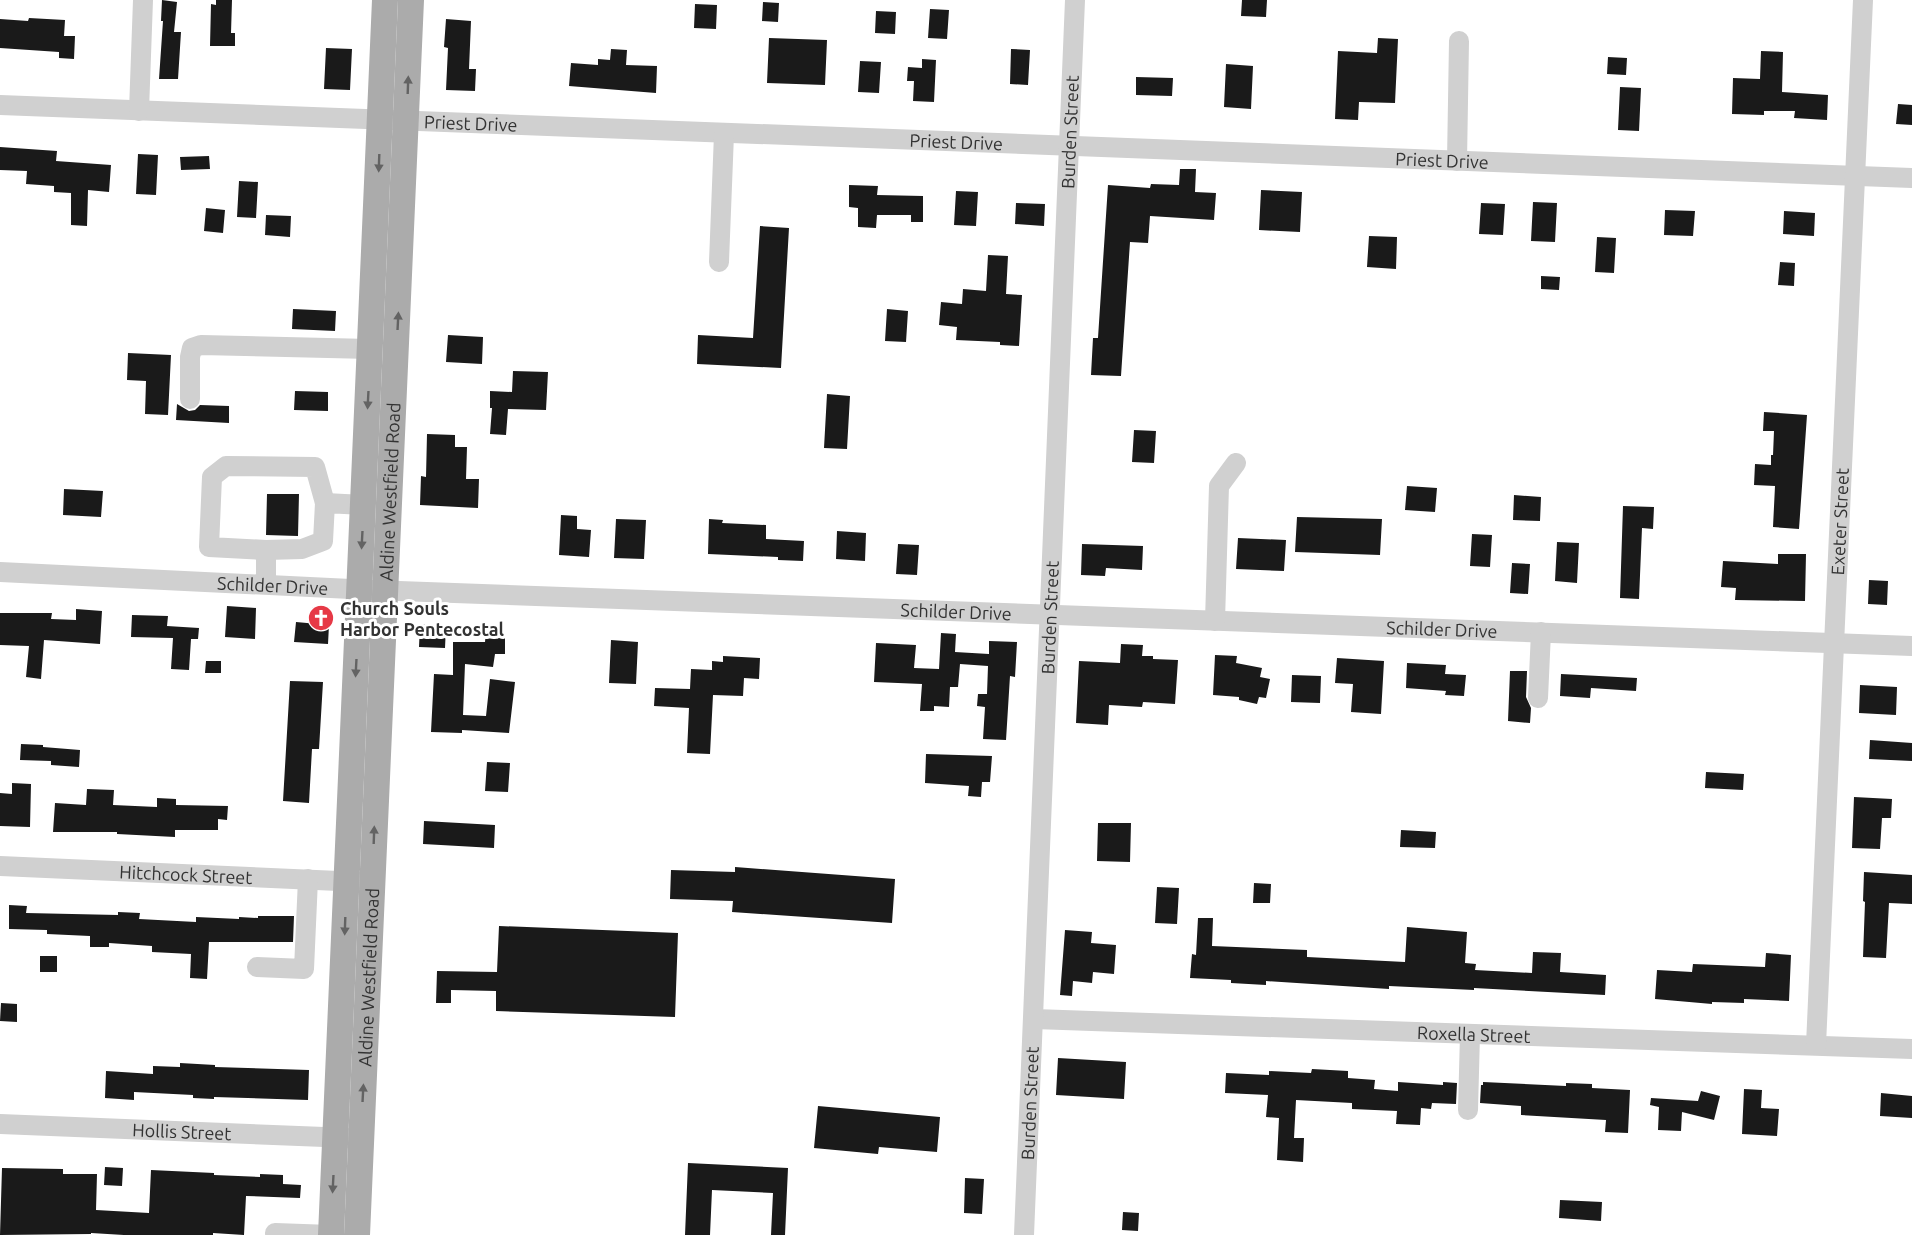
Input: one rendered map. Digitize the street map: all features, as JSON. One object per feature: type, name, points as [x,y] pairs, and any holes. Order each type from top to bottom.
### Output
[{"type":"main road","name":"Aldine Westfield Road","points":[[331,1235],[385,0]]},
{"type":"main road","name":"Aldine Westfield Road","points":[[357,1235],[411,0]]},
{"type":"main road","points":[[370,353],[396,359]]},
{"type":"main road","points":[[341,1022],[367,1022]]},
{"type":"street","points":[[139,111],[144,0]]},
{"type":"street","name":"Burden Street","points":[[1024,1235],[1075,0]]},
{"type":"street","name":"Exeter Street","points":[[1816,1046],[1863,0]]},
{"type":"street","points":[[1456,161],[1460,41]]},
{"type":"street","name":"Priest Drive","points":[[0,105],[1912,178]]},
{"type":"street","points":[[719,262],[724,134]]},
{"type":"street","points":[[190,399],[190,357],[192,348],[201,345],[370,353]]},
{"type":"street","points":[[1215,621],[1220,486],[1236,463]]},
{"type":"street","points":[[226,466],[315,467],[325,504],[323,540],[302,549],[209,547],[212,477],[226,466]]},
{"type":"street","points":[[325,504],[364,505]]},
{"type":"street","points":[[266,550],[266,585]]},
{"type":"street","name":"Schilder Drive","points":[[0,572],[360,589],[1912,646]]},
{"type":"street","points":[[1538,698],[1542,633]]},
{"type":"street","name":"Hitchcock Street","points":[[0,866],[373,882]]},
{"type":"street","points":[[257,967],[304,969],[308,879]]},
{"type":"street","name":"Roxella Street","points":[[1034,1019],[1912,1049]]},
{"type":"street","points":[[1468,1110],[1470,1034]]},
{"type":"street","name":"Hollis Street","points":[[0,1124],[361,1139]]},
{"type":"street","points":[[275,1233],[331,1235]]},
{"type":"building","points":[[162,0],[177,2],[174,32],[181,32],[178,79],[159,79]]},
{"type":"building","points":[[216,0],[232,0],[231,33],[235,33],[235,46],[210,46],[211,4],[216,5]]},
{"type":"building","points":[[1242,0],[1267,0],[1266,17],[1241,16]]},
{"type":"building","points":[[763,2],[779,3],[778,22],[762,21]]},
{"type":"building","points":[[695,4],[717,5],[716,29],[694,28]]},
{"type":"building","points":[[930,9],[949,10],[947,39],[928,38]]},
{"type":"building","points":[[876,11],[896,12],[895,34],[875,33]]},
{"type":"building","points":[[29,18],[65,20],[64,36],[75,36],[74,59],[59,58],[59,52],[0,48],[0,19],[28,21]]},
{"type":"building","points":[[446,19],[471,21],[469,69],[476,69],[475,91],[446,90],[448,48],[444,47]]},
{"type":"building","points":[[769,38],[827,40],[825,85],[767,83]]},
{"type":"building","points":[[1378,38],[1398,39],[1395,103],[1359,102],[1358,120],[1335,119],[1338,51],[1377,53]]},
{"type":"building","points":[[326,48],[352,49],[350,90],[324,89]]},
{"type":"building","points":[[611,49],[627,50],[626,65],[657,66],[656,93],[569,86],[571,63],[598,65],[598,59],[610,60]]},
{"type":"building","points":[[1011,49],[1030,50],[1028,85],[1010,84]]},
{"type":"building","points":[[1761,51],[1783,52],[1782,92],[1828,95],[1827,120],[1794,118],[1795,111],[1764,111],[1764,115],[1732,114],[1733,78],[1760,79]]},
{"type":"building","points":[[1608,57],[1627,58],[1626,75],[1607,74]]},
{"type":"building","points":[[922,59],[936,60],[934,102],[913,101],[914,81],[907,81],[908,67],[922,68]]},
{"type":"building","points":[[860,61],[881,62],[879,93],[858,92]]},
{"type":"building","points":[[1226,64],[1253,66],[1251,109],[1224,107]]},
{"type":"building","points":[[1136,77],[1173,78],[1172,96],[1136,95]]},
{"type":"building","points":[[1620,87],[1641,88],[1639,131],[1618,130]]},
{"type":"building","points":[[1898,104],[1912,105],[1912,125],[1896,124]]},
{"type":"building","points":[[0,147],[57,151],[56,161],[111,165],[109,192],[88,190],[87,226],[71,225],[71,193],[54,192],[54,186],[26,184],[27,171],[0,170]]},
{"type":"building","points":[[138,154],[158,155],[156,195],[136,194]]},
{"type":"building","points":[[209,156],[210,169],[181,170],[180,157]]},
{"type":"building","points":[[1180,169],[1196,169],[1195,192],[1216,193],[1214,220],[1150,216],[1148,243],[1130,242],[1121,376],[1091,375],[1093,338],[1098,338],[1108,185],[1150,188],[1151,184],[1179,185]]},
{"type":"building","points":[[239,181],[258,182],[256,218],[237,217]]},
{"type":"building","points":[[849,185],[878,186],[877,195],[923,196],[923,222],[911,222],[911,215],[877,215],[876,228],[858,227],[858,208],[849,207]]},
{"type":"building","points":[[1261,190],[1302,192],[1300,232],[1259,230]]},
{"type":"building","points":[[956,191],[978,192],[976,226],[954,225]]},
{"type":"building","points":[[1533,202],[1557,203],[1555,242],[1531,241]]},
{"type":"building","points":[[1016,203],[1045,204],[1044,226],[1015,224]]},
{"type":"building","points":[[1481,203],[1505,204],[1503,235],[1479,234]]},
{"type":"building","points":[[206,208],[225,210],[223,233],[204,231]]},
{"type":"building","points":[[1665,210],[1695,211],[1693,236],[1664,235]]},
{"type":"building","points":[[1784,211],[1815,213],[1814,236],[1783,234]]},
{"type":"building","points":[[266,215],[291,216],[290,237],[265,235]]},
{"type":"building","points":[[760,226],[789,228],[781,368],[697,364],[698,335],[753,338]]},
{"type":"building","points":[[1369,236],[1397,237],[1396,269],[1367,267]]},
{"type":"building","points":[[1597,237],[1616,238],[1614,273],[1595,272]]},
{"type":"building","points":[[988,255],[1008,256],[1006,294],[1022,295],[1019,346],[1000,345],[1000,342],[956,340],[957,327],[939,325],[941,302],[962,304],[963,289],[986,291]]},
{"type":"building","points":[[1780,262],[1795,263],[1794,286],[1778,285]]},
{"type":"building","points":[[1541,276],[1560,277],[1559,290],[1541,289]]},
{"type":"building","points":[[293,309],[336,311],[335,331],[292,329]]},
{"type":"building","points":[[887,309],[908,311],[906,342],[885,341]]},
{"type":"building","points":[[448,335],[483,337],[482,364],[446,362]]},
{"type":"building","points":[[128,353],[171,355],[168,415],[145,414],[146,381],[127,380]]},
{"type":"building","points":[[513,371],[548,372],[546,410],[508,409],[506,435],[490,434],[492,408],[490,408],[490,391],[512,392]]},
{"type":"building","points":[[295,391],[328,392],[328,411],[294,410]]},
{"type":"building","points":[[827,394],[850,396],[847,449],[824,448]]},
{"type":"building","points":[[177,404],[189,411],[195,410],[200,405],[229,406],[229,423],[176,420]]},
{"type":"building","points":[[1764,412],[1807,415],[1799,529],[1773,527],[1775,486],[1754,485],[1755,464],[1771,465],[1771,455],[1773,455],[1774,431],[1763,431]]},
{"type":"building","points":[[1134,430],[1156,431],[1154,463],[1132,462]]},
{"type":"building","points":[[427,434],[455,435],[455,447],[467,447],[466,479],[479,479],[478,508],[420,505],[421,476],[426,477]]},
{"type":"building","points":[[1407,486],[1437,488],[1435,512],[1405,510]]},
{"type":"building","points":[[64,489],[103,491],[101,517],[63,515]]},
{"type":"building","points":[[267,494],[299,494],[298,536],[266,535]]},
{"type":"building","points":[[1514,495],[1541,497],[1540,521],[1513,520]]},
{"type":"building","points":[[1623,506],[1654,507],[1653,529],[1642,528],[1639,599],[1620,598]]},
{"type":"building","points":[[561,515],[577,516],[577,529],[591,530],[589,557],[559,555]]},
{"type":"building","points":[[1297,517],[1382,519],[1380,555],[1295,552]]},
{"type":"building","points":[[616,519],[646,520],[644,559],[614,558]]},
{"type":"building","points":[[709,519],[723,520],[722,523],[766,525],[766,539],[804,541],[803,561],[778,560],[778,557],[708,554]]},
{"type":"building","points":[[837,531],[866,533],[865,561],[836,559]]},
{"type":"building","points":[[1472,534],[1492,535],[1490,567],[1470,566]]},
{"type":"building","points":[[1238,538],[1286,540],[1284,571],[1236,569]]},
{"type":"building","points":[[1557,542],[1579,543],[1577,583],[1555,581]]},
{"type":"building","points":[[898,544],[919,545],[917,575],[896,574]]},
{"type":"building","points":[[1082,544],[1143,546],[1142,570],[1106,568],[1105,576],[1081,575]]},
{"type":"building","points":[[1778,554],[1806,554],[1805,601],[1735,600],[1736,588],[1721,587],[1723,561],[1778,564]]},
{"type":"building","points":[[1512,563],[1530,564],[1528,594],[1510,593]]},
{"type":"building","points":[[1869,580],[1888,581],[1887,605],[1868,604]]},
{"type":"building","points":[[227,606],[256,608],[255,639],[225,637]]},
{"type":"building","points":[[76,609],[102,611],[100,644],[44,640],[41,679],[26,677],[29,646],[0,645],[0,613],[52,613],[51,619],[76,620]]},
{"type":"building","points":[[132,615],[168,616],[167,626],[199,628],[198,639],[191,639],[189,670],[171,669],[173,638],[131,637]]},
{"type":"building","points":[[296,622],[329,625],[328,644],[294,642]]},
{"type":"building","points":[[420,624],[446,626],[445,648],[419,647]]},
{"type":"building","points":[[486,631],[505,631],[505,654],[495,654],[493,667],[465,664],[463,715],[486,716],[490,679],[515,682],[509,733],[462,730],[462,733],[431,732],[434,674],[453,675],[453,642],[485,642]]},
{"type":"building","points":[[941,633],[956,634],[955,652],[989,654],[989,641],[1017,642],[1015,677],[1010,676],[1006,740],[983,739],[985,707],[977,706],[978,694],[987,694],[988,666],[960,664],[958,687],[950,687],[949,707],[934,706],[934,711],[920,711],[922,684],[874,682],[876,643],[916,645],[914,668],[939,669]]},
{"type":"building","points":[[611,640],[638,642],[636,684],[609,683]]},
{"type":"building","points":[[1121,644],[1143,645],[1142,656],[1178,660],[1175,704],[1143,702],[1142,707],[1109,705],[1108,725],[1076,723],[1079,661],[1120,663]]},
{"type":"building","points":[[1215,655],[1237,656],[1236,663],[1262,668],[1260,677],[1270,679],[1266,698],[1259,697],[1257,704],[1239,700],[1239,697],[1213,695]]},
{"type":"building","points":[[723,656],[760,658],[759,679],[744,678],[743,696],[713,695],[710,754],[687,753],[689,708],[654,706],[655,688],[690,689],[691,669],[712,670],[712,661],[723,662]]},
{"type":"building","points":[[1337,658],[1384,661],[1381,714],[1351,712],[1353,684],[1335,683]]},
{"type":"building","points":[[206,661],[221,661],[221,673],[205,673]]},
{"type":"building","points":[[1407,663],[1446,665],[1445,674],[1466,675],[1464,696],[1445,695],[1446,691],[1406,688]]},
{"type":"building","points":[[1510,671],[1527,671],[1526,697],[1531,708],[1530,723],[1508,721]]},
{"type":"building","points":[[1561,674],[1637,678],[1636,691],[1591,688],[1590,698],[1560,696]]},
{"type":"building","points":[[1292,675],[1321,676],[1320,703],[1291,702]]},
{"type":"building","points":[[290,681],[323,682],[319,749],[312,749],[309,803],[283,801]]},
{"type":"building","points":[[1860,685],[1897,687],[1896,715],[1859,713]]},
{"type":"building","points":[[1870,740],[1912,743],[1912,761],[1869,759]]},
{"type":"building","points":[[21,744],[80,750],[79,767],[51,765],[51,761],[20,760]]},
{"type":"building","points":[[926,754],[992,756],[990,782],[982,782],[981,797],[968,796],[969,786],[925,783]]},
{"type":"building","points":[[487,762],[510,763],[508,792],[485,791]]},
{"type":"building","points":[[1706,772],[1744,774],[1743,790],[1705,788]]},
{"type":"building","points":[[12,783],[31,784],[30,827],[0,826],[0,793],[12,794]]},
{"type":"building","points":[[87,789],[114,790],[113,805],[157,807],[157,798],[176,799],[176,805],[228,806],[227,820],[218,819],[218,830],[175,830],[175,837],[117,834],[117,832],[53,832],[55,803],[86,805]]},
{"type":"building","points":[[1854,797],[1892,799],[1891,818],[1882,818],[1880,849],[1852,848]]},
{"type":"building","points":[[424,821],[495,825],[494,848],[423,844]]},
{"type":"building","points":[[1098,823],[1131,823],[1130,862],[1097,861]]},
{"type":"building","points":[[1401,830],[1436,832],[1435,848],[1400,847]]},
{"type":"building","points":[[735,867],[895,879],[892,923],[732,912],[733,901],[670,899],[671,870],[735,872]]},
{"type":"building","points":[[1864,872],[1912,875],[1912,904],[1889,903],[1886,958],[1863,957]]},
{"type":"building","points":[[1254,883],[1271,884],[1270,903],[1253,903]]},
{"type":"building","points":[[1157,887],[1179,888],[1177,924],[1155,923]]},
{"type":"building","points":[[9,905],[27,906],[26,913],[118,915],[118,912],[140,913],[139,919],[196,922],[196,917],[239,919],[239,917],[294,916],[293,942],[209,942],[207,979],[190,978],[191,954],[152,952],[152,946],[109,943],[109,947],[90,947],[90,936],[47,934],[47,930],[9,929]]},
{"type":"building","points":[[1198,918],[1213,918],[1212,946],[1307,950],[1307,957],[1405,962],[1407,927],[1467,932],[1465,963],[1476,964],[1475,970],[1532,973],[1533,952],[1561,953],[1560,972],[1606,975],[1605,995],[1474,988],[1474,990],[1389,986],[1389,989],[1266,981],[1266,985],[1190,978],[1192,954],[1196,955]]},
{"type":"building","points":[[499,926],[678,933],[675,1017],[496,1011],[496,991],[451,990],[451,1003],[436,1003],[437,971],[497,972]]},
{"type":"building","points":[[1065,930],[1092,932],[1091,943],[1116,945],[1114,974],[1093,972],[1092,983],[1073,981],[1072,996],[1060,995]]},
{"type":"building","points":[[1766,953],[1791,955],[1789,1001],[1744,999],[1744,1003],[1712,1002],[1712,1004],[1655,999],[1657,970],[1692,972],[1693,964],[1765,967]]},
{"type":"building","points":[[40,956],[57,956],[57,972],[40,972]]},
{"type":"building","points":[[1,1003],[17,1004],[17,1022],[0,1021]]},
{"type":"building","points":[[1058,1058],[1126,1062],[1124,1099],[1056,1095]]},
{"type":"building","points":[[180,1063],[215,1065],[215,1067],[309,1070],[308,1100],[214,1097],[214,1099],[193,1098],[193,1095],[134,1092],[134,1100],[105,1098],[106,1071],[153,1074],[153,1066],[180,1067]]},
{"type":"building","points":[[1312,1069],[1348,1071],[1348,1078],[1375,1080],[1374,1089],[1398,1091],[1398,1082],[1443,1085],[1443,1082],[1457,1083],[1456,1104],[1432,1103],[1431,1109],[1421,1108],[1420,1125],[1396,1124],[1397,1111],[1352,1109],[1352,1103],[1296,1100],[1294,1138],[1304,1138],[1303,1162],[1277,1160],[1279,1118],[1266,1117],[1268,1095],[1225,1093],[1226,1073],[1269,1075],[1269,1071],[1311,1073]]},
{"type":"building","points":[[1483,1082],[1566,1086],[1566,1083],[1592,1084],[1592,1088],[1630,1090],[1628,1133],[1605,1132],[1606,1120],[1521,1115],[1521,1106],[1480,1103]]},
{"type":"building","points":[[1744,1089],[1762,1090],[1761,1108],[1779,1109],[1777,1136],[1742,1134]]},
{"type":"building","points":[[1701,1091],[1720,1096],[1714,1120],[1682,1112],[1681,1131],[1658,1130],[1659,1107],[1650,1105],[1651,1098],[1698,1101]]},
{"type":"building","points":[[1881,1093],[1912,1096],[1912,1118],[1880,1116]]},
{"type":"building","points":[[818,1106],[940,1117],[937,1152],[879,1147],[878,1154],[814,1148]]},
{"type":"building","points":[[688,1163],[788,1168],[785,1235],[771,1235],[773,1193],[712,1190],[710,1235],[685,1235]]},
{"type":"building","points":[[105,1167],[123,1168],[122,1186],[104,1185]]},
{"type":"building","points":[[2,1168],[63,1169],[63,1174],[97,1174],[96,1210],[149,1213],[151,1170],[260,1177],[260,1174],[283,1175],[283,1184],[301,1185],[300,1198],[246,1196],[244,1235],[91,1233],[0,1235]]},
{"type":"building","points":[[965,1178],[984,1179],[982,1214],[964,1213]]},
{"type":"building","points":[[1560,1200],[1602,1202],[1601,1221],[1559,1218]]},
{"type":"building","points":[[1123,1212],[1139,1213],[1138,1231],[1122,1230]]},
{"type":"place","name":"Church Souls Harbor Pentecostal","points":[[321,618]]}]
